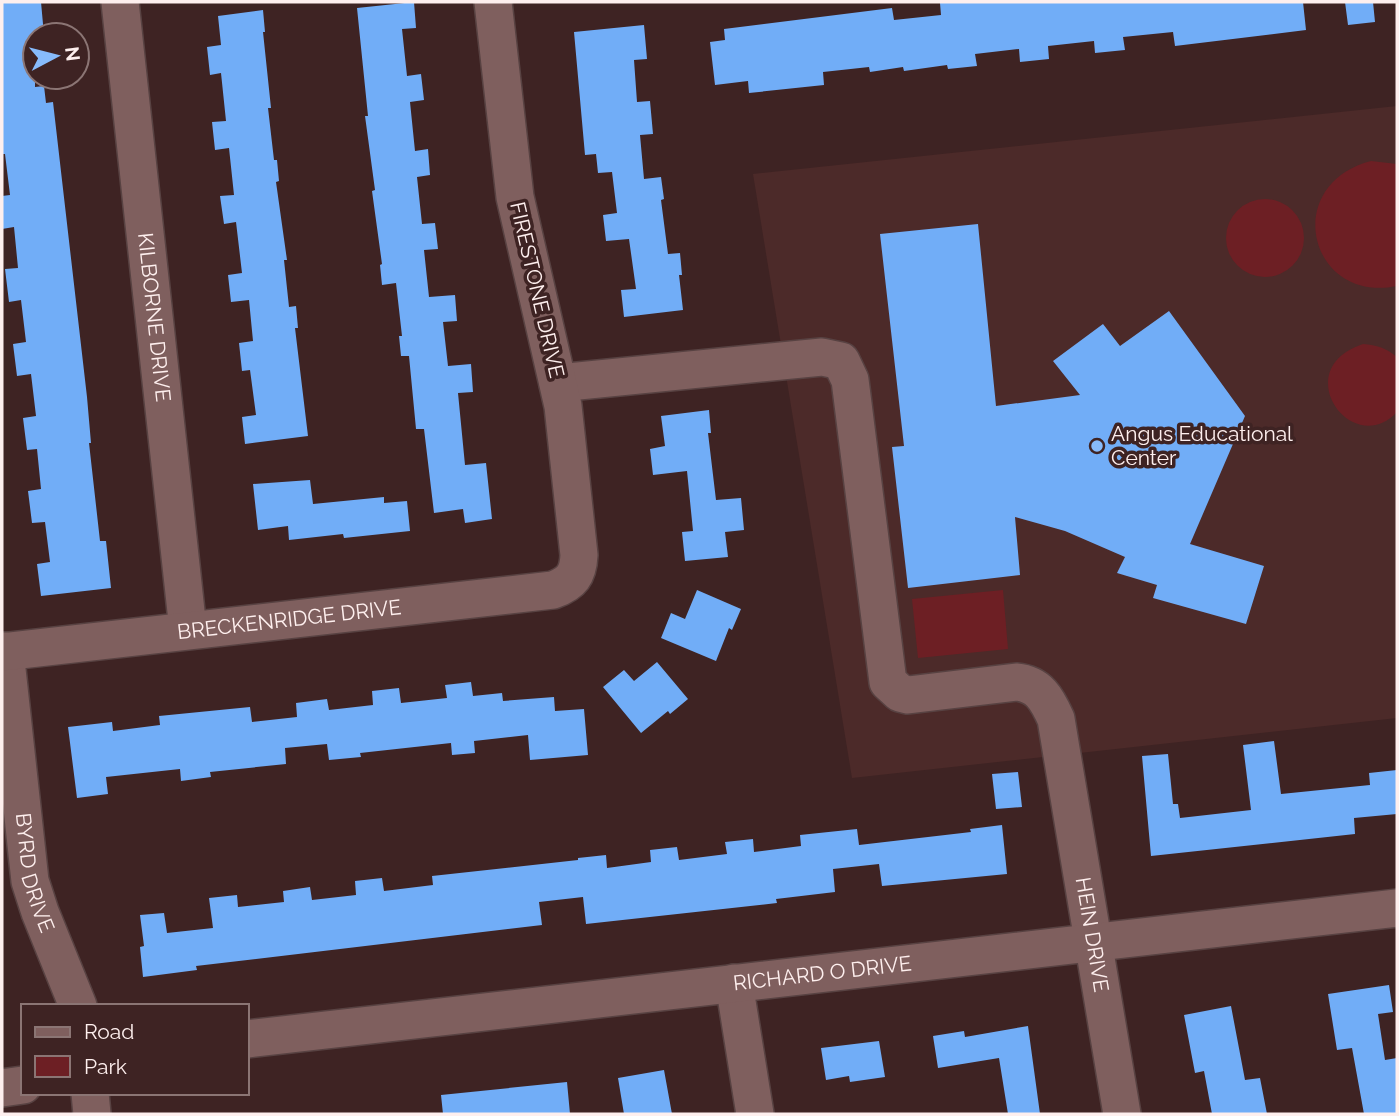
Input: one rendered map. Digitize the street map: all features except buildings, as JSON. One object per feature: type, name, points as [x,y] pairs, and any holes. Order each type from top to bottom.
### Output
[{"type":"street","name":"KILBORNE DRIVE","points":[[120,2],[188,631]]},
{"type":"street","name":"FIRESTONE DRIVE","points":[[493,2],[515,197],[558,383],[572,478],[579,555],[579,567],[574,578]]},
{"type":"street","name":"HEIN DRIVE","points":[[558,383],[822,357],[841,361],[850,380],[888,682],[900,693],[908,695],[1016,682],[1034,686],[1042,693],[1056,719],[1122,1114]]},
{"type":"street","name":"BRECKENRIDGE DRIVE","points":[[3,651],[553,590],[565,586],[574,578]]},
{"type":"street","name":"BYRD DRIVE","points":[[3,651],[30,881],[77,1004]]},
{"type":"street","name":"RICHARD O DRIVE","points":[[248,1039],[1397,908]]},
{"type":"street","points":[[734,982],[755,1114]]},
{"type":"street","points":[[2,1088],[21,1085]]},
{"type":"street","points":[[90,1095],[92,1114]]},
{"type":"shaded area","name":"Angus Educational Center","points":[[1397,106],[1397,718],[852,778],[753,174]]},
{"type":"green space","points":[[1371,161],[1397,164],[1397,286],[1367,287],[1343,277],[1326,261],[1317,239],[1316,216],[1324,193],[1342,174]]},
{"type":"green space","points":[[1257,199],[1273,199],[1287,205],[1298,216],[1304,230],[1304,246],[1298,260],[1287,271],[1273,277],[1257,277],[1243,271],[1232,260],[1226,246],[1226,230],[1232,216],[1243,205]]},
{"type":"green space","points":[[1363,344],[1389,351],[1397,357],[1397,412],[1380,424],[1362,425],[1346,418],[1335,405],[1328,389],[1330,372],[1341,356]]},
{"type":"green space","points":[[1003,590],[1008,649],[918,658],[912,599]]},
{"type":"place","name":"Angus Educational Center","points":[[1097,446]]}]
